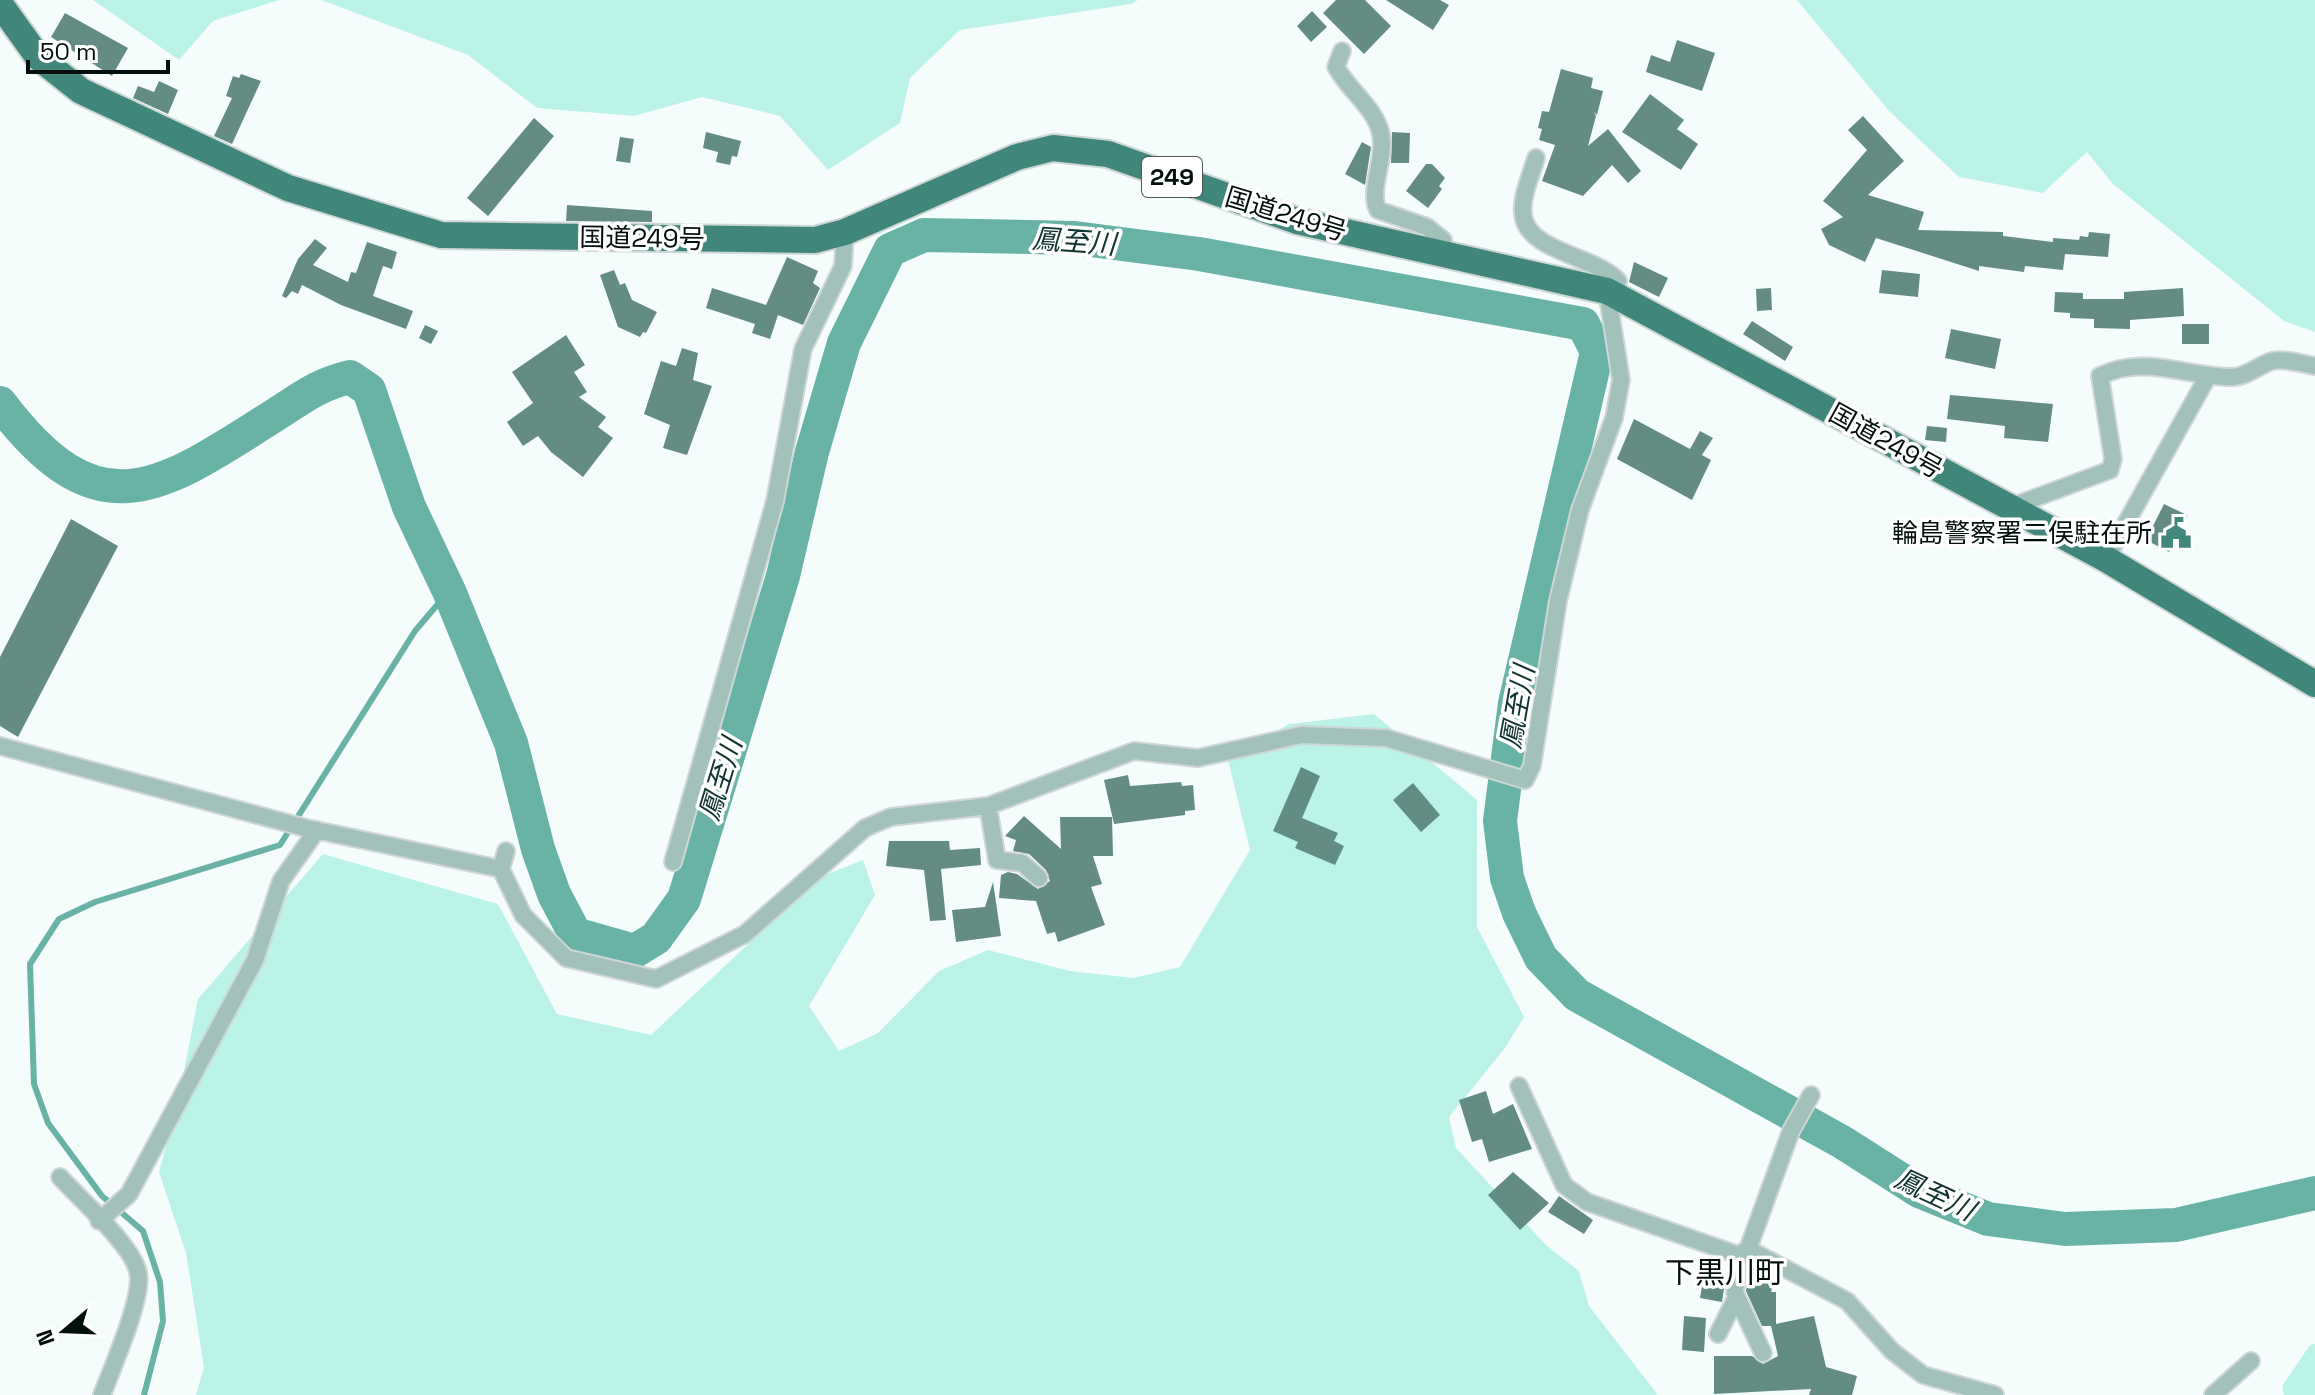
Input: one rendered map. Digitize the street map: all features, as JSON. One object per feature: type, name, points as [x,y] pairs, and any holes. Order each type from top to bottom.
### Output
[{"type":"highway","name":"国道249号","points":[[0,4],[38,57],[81,91],[288,188],[441,235],[815,240],[845,232],[1017,157],[1053,148],[1108,154],[1297,221],[1611,293],[2106,559],[2315,684]]},
{"type":"street","points":[[1342,51],[1336,67],[1346,86],[1372,112],[1381,135],[1382,159],[1373,201],[1378,210],[1427,227],[1443,240],[1439,254]]},
{"type":"street","points":[[506,851],[501,869],[523,915],[566,958],[656,979],[745,934],[865,828],[891,817],[988,806],[1134,751],[1198,758],[1301,735],[1386,738],[1525,780],[1532,766],[1558,601],[1580,510],[1614,418],[1621,380],[1611,293],[1618,281],[1609,269],[1557,250],[1528,229],[1523,217],[1536,158]]},
{"type":"street","points":[[673,862],[775,501],[803,349],[843,266],[845,232]]},
{"type":"street","points":[[2008,508],[2110,470],[2113,459],[2100,376],[2118,367],[2156,365],[2208,376],[2237,377],[2274,360],[2315,366]]},
{"type":"street","points":[[2106,559],[2208,376]]},
{"type":"street","points":[[0,746],[312,829],[501,869]]},
{"type":"street","points":[[988,806],[997,860],[1022,863],[1039,878]]},
{"type":"street","points":[[102,1218],[124,1198],[255,960],[281,881],[312,829]]},
{"type":"street","points":[[1519,1086],[1564,1185],[1587,1202],[1743,1252],[1847,1301],[1892,1351],[1923,1375],[1995,1395]]},
{"type":"street","points":[[1718,1334],[1736,1298],[1743,1252],[1791,1131],[1811,1095]]},
{"type":"street","points":[[60,1177],[102,1218],[138,1270],[139,1294],[102,1395]]},
{"type":"street","points":[[1736,1298],[1763,1353]]},
{"type":"street","points":[[2213,1395],[2251,1361]]},
{"type":"green space","points":[[93,0],[279,0],[213,21],[179,60]]},
{"type":"green space","points":[[321,0],[1138,0],[1131,4],[960,30],[910,78],[900,123],[828,170],[780,116],[702,97],[634,116],[537,108],[468,55]]},
{"type":"green space","points":[[1797,0],[2315,0],[2315,332],[2284,321],[2113,184],[2087,152],[2043,193],[1959,177],[1889,111]]},
{"type":"green space","points":[[1374,714],[1477,800],[1477,927],[1524,1017],[1505,1048],[1449,1117],[1456,1148],[1546,1245],[1579,1271],[1589,1306],[1658,1395],[196,1395],[204,1367],[186,1253],[159,1172],[177,1107],[198,999],[323,854],[498,904],[557,1014],[651,1035],[820,877],[863,860],[875,895],[809,1006],[839,1051],[878,1033],[939,971],[988,950],[1070,971],[1133,978],[1180,967],[1250,850],[1228,760],[1289,724]]},
{"type":"green space","points":[[2315,1344],[2315,1395],[2284,1395],[2282,1386],[2310,1345]]},
{"type":"building","points":[[1336,0],[1365,0],[1391,26],[1364,54],[1323,13]]},
{"type":"building","points":[[1386,0],[1440,0],[1449,5],[1433,30]]},
{"type":"building","points":[[1312,11],[1327,27],[1311,42],[1297,26]]},
{"type":"building","points":[[65,13],[128,48],[112,76],[51,37]]},
{"type":"building","points":[[1677,40],[1715,53],[1702,91],[1646,72],[1651,55],[1670,62]]},
{"type":"building","points":[[1561,69],[1593,78],[1591,88],[1603,91],[1597,115],[1594,112],[1596,116],[1588,146],[1608,129],[1641,171],[1628,183],[1612,165],[1583,196],[1542,181],[1555,145],[1539,140],[1542,129],[1538,128],[1542,111],[1549,112]]},
{"type":"building","points":[[241,74],[261,81],[232,144],[214,136],[232,98],[226,96],[233,76],[239,78]]},
{"type":"building","points":[[159,81],[178,90],[168,114],[133,98],[138,86],[154,92]]},
{"type":"building","points":[[1650,94],[1684,120],[1677,129],[1698,144],[1681,170],[1622,132]]},
{"type":"building","points":[[1863,116],[1904,161],[1868,195],[1924,212],[1918,230],[2003,232],[2003,236],[2053,242],[2053,238],[2079,240],[2080,236],[2088,237],[2089,232],[2110,234],[2108,257],[2065,254],[2063,270],[2025,266],[2024,272],[1979,266],[1979,271],[1876,238],[1865,262],[1829,245],[1821,229],[1843,217],[1823,201],[1867,150],[1848,130]]},
{"type":"building","points":[[534,118],[554,136],[488,216],[467,198]]},
{"type":"building","points":[[706,132],[741,141],[737,157],[732,156],[730,165],[716,162],[718,152],[703,148]]},
{"type":"building","points":[[1392,132],[1410,133],[1409,163],[1391,163]]},
{"type":"building","points":[[620,137],[634,139],[630,163],[616,161]]},
{"type":"building","points":[[1362,142],[1371,147],[1365,185],[1345,174]]},
{"type":"building","points":[[1426,164],[1432,164],[1445,178],[1439,186],[1442,189],[1428,208],[1406,191]]},
{"type":"building","points":[[567,205],[652,211],[652,222],[566,221]]},
{"type":"building","points":[[315,239],[327,248],[313,265],[348,282],[351,272],[356,273],[367,242],[397,252],[392,269],[383,266],[373,296],[413,311],[406,329],[341,305],[302,285],[298,294],[292,291],[286,298],[282,296],[298,259]]},
{"type":"building","points":[[787,257],[818,271],[813,283],[820,288],[803,325],[778,315],[770,339],[752,333],[755,324],[706,308],[712,288],[766,305]]},
{"type":"building","points":[[1634,262],[1668,278],[1659,297],[1629,282]]},
{"type":"building","points":[[614,270],[620,285],[625,283],[632,300],[657,312],[646,333],[643,332],[640,337],[618,327],[600,275]]},
{"type":"building","points":[[1882,270],[1920,274],[1918,297],[1879,293]]},
{"type":"building","points":[[1771,288],[1772,310],[1757,311],[1756,289]]},
{"type":"building","points":[[2183,288],[2184,316],[2130,320],[2130,329],[2094,328],[2094,319],[2070,318],[2070,313],[2054,312],[2055,292],[2083,293],[2083,299],[2124,299],[2124,292]]},
{"type":"building","points":[[1752,321],[1793,347],[1785,361],[1743,334]]},
{"type":"building","points":[[2182,324],[2209,324],[2209,344],[2182,344]]},
{"type":"building","points":[[425,325],[438,331],[431,344],[419,338]]},
{"type":"building","points":[[1951,329],[2001,339],[1995,369],[1945,358]]},
{"type":"building","points":[[566,335],[585,365],[574,372],[587,392],[579,397],[606,417],[598,427],[613,438],[583,477],[551,452],[538,436],[523,446],[507,422],[533,403],[512,372]]},
{"type":"building","points":[[682,348],[698,353],[693,380],[712,386],[687,455],[663,448],[670,425],[644,414],[661,361],[676,366]]},
{"type":"building","points":[[1950,395],[2053,404],[2048,442],[2004,438],[2005,426],[1947,419]]},
{"type":"building","points":[[1634,419],[1690,449],[1700,431],[1713,438],[1702,455],[1711,460],[1692,500],[1617,459]]},
{"type":"building","points":[[1927,426],[1947,428],[1946,442],[1925,440]]},
{"type":"building","points":[[2164,504],[2187,515],[2169,552],[2146,540]]},
{"type":"building","points":[[71,519],[118,546],[18,737],[0,726],[0,657]]},
{"type":"building","points":[[1301,767],[1320,776],[1302,818],[1338,833],[1334,841],[1344,846],[1335,865],[1295,848],[1298,842],[1273,831]]},
{"type":"building","points":[[1128,775],[1130,786],[1181,782],[1182,786],[1193,785],[1195,810],[1185,811],[1185,815],[1114,824],[1104,780]]},
{"type":"building","points":[[1413,783],[1440,815],[1421,832],[1393,800]]},
{"type":"building","points":[[1024,816],[1061,849],[1060,817],[1112,817],[1113,856],[1093,856],[1102,884],[1091,887],[1105,925],[1058,942],[1055,932],[1047,934],[1036,901],[999,898],[1001,875],[1008,872],[1017,874],[1038,889],[1050,881],[1046,870],[1029,854],[1013,851],[1016,840],[1005,836]]},
{"type":"building","points":[[889,841],[949,841],[950,850],[980,848],[981,865],[941,869],[946,920],[930,921],[924,870],[886,866]]},
{"type":"building","points":[[993,882],[1001,936],[956,942],[952,910],[985,907]]},
{"type":"building","points":[[1486,1091],[1493,1114],[1513,1104],[1532,1149],[1489,1162],[1482,1139],[1472,1142],[1459,1100]]},
{"type":"building","points":[[1513,1172],[1549,1203],[1520,1230],[1488,1195]]},
{"type":"building","points":[[1559,1196],[1593,1220],[1584,1234],[1548,1212]]},
{"type":"building","points":[[1750,1262],[1776,1276],[1771,1292],[1776,1292],[1776,1324],[1814,1316],[1826,1367],[1857,1376],[1852,1395],[1809,1395],[1811,1389],[1714,1394],[1714,1356],[1752,1356],[1763,1364],[1778,1356],[1771,1326],[1762,1326],[1746,1291]]},
{"type":"building","points":[[1703,1280],[1725,1283],[1722,1302],[1700,1298]]},
{"type":"building","points":[[1684,1316],[1706,1318],[1704,1352],[1682,1350]]},
{"type":"waterway","name":"鳳至川","points":[[0,403],[35,444],[68,470],[99,484],[130,486],[162,478],[196,463],[328,384],[350,377],[369,390],[409,507],[449,591],[511,743],[538,849],[554,894],[575,934],[635,951],[656,938],[684,899],[783,576],[812,452],[844,343],[890,250],[924,235],[1075,238],[1199,254],[1583,324],[1597,352],[1515,703],[1500,821],[1507,878],[1519,913],[1541,958],[1577,995],[1842,1142],[1919,1191],[1988,1219],[2065,1229],[2176,1225],[2315,1193]]},
{"type":"waterway","points":[[144,1395],[163,1321],[160,1282],[143,1231],[102,1196],[48,1123],[34,1084],[30,964],[59,919],[95,902],[280,845],[415,631],[449,591]]},
{"type":"place","name":"輪島警察署二俣駐在所","points":[[2176,533]]},
{"type":"district","name":"下黒川町","points":[[1725,1273]]}]
